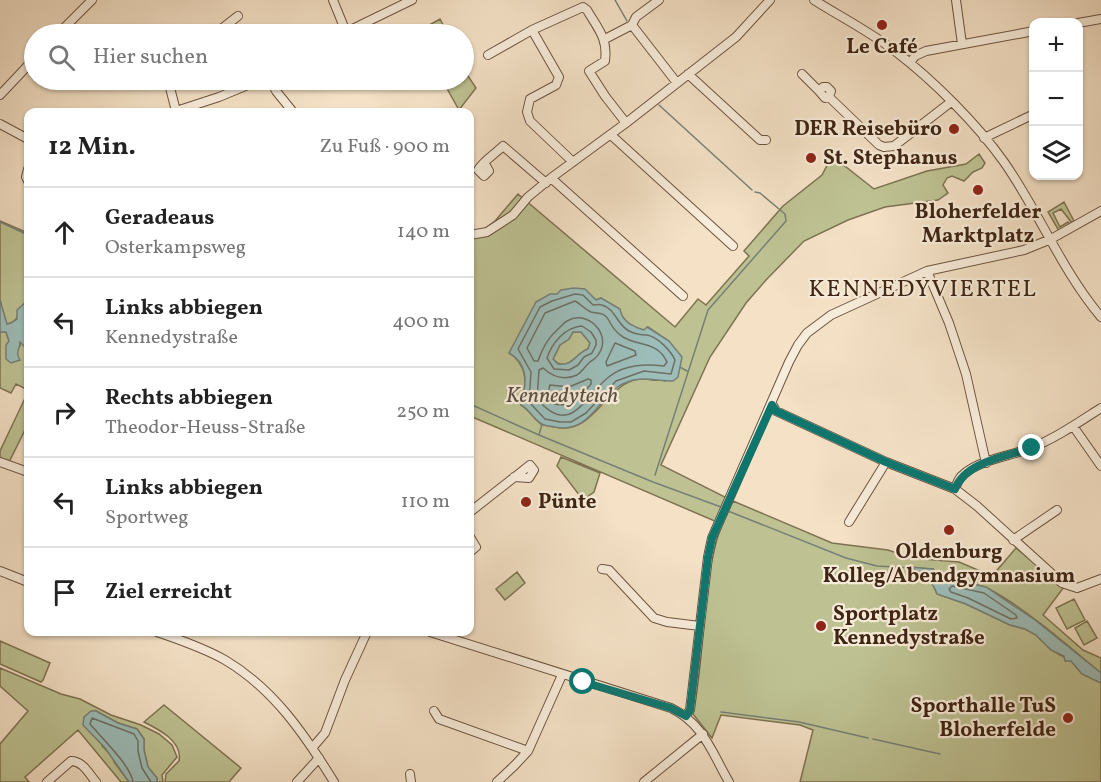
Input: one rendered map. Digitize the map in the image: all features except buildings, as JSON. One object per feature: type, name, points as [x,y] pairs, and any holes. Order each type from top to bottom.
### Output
[{"type":"street","points":[[333,0],[341,24]]},
{"type":"street","points":[[363,24],[412,0]]},
{"type":"street","points":[[605,39],[632,25],[636,17],[659,0]]},
{"type":"street","points":[[474,235],[486,232],[513,215],[528,197],[548,181],[736,37],[770,0]]},
{"type":"street","points":[[814,0],[885,44],[910,63],[984,138],[1006,166],[1075,281],[1099,313]]},
{"type":"street","points":[[956,0],[963,44]]},
{"type":"street","points":[[67,24],[89,1]]},
{"type":"street","points":[[488,55],[532,30],[583,7],[605,39],[606,49],[605,61],[589,71],[626,123]]},
{"type":"street","points":[[228,24],[238,16]]},
{"type":"street","points":[[1083,22],[1101,19]]},
{"type":"street","points":[[632,25],[677,83]]},
{"type":"street","points":[[532,30],[559,77],[556,85],[530,99],[527,112],[530,121],[573,162]]},
{"type":"street","points":[[910,63],[922,52],[1029,32]]},
{"type":"street","points":[[0,94],[24,69]]},
{"type":"street","points":[[688,74],[760,140],[766,140]]},
{"type":"street","points":[[802,74],[825,98],[829,97],[879,145],[884,147],[894,146],[951,102]]},
{"type":"street","points":[[170,90],[174,108]]},
{"type":"street","points":[[188,108],[237,90]]},
{"type":"street","points":[[275,90],[290,108]]},
{"type":"street","points":[[984,138],[1029,116]]},
{"type":"street","points":[[0,124],[24,137]]},
{"type":"street","points":[[611,135],[729,246]]},
{"type":"street","points":[[484,164],[503,146],[684,296]]},
{"type":"street","points":[[686,716],[690,710],[712,538],[798,345],[815,326],[831,315],[927,271],[1024,250],[1051,240],[1101,211]]},
{"type":"street","points":[[927,271],[949,323],[966,374],[986,463]]},
{"type":"street","points":[[772,405],[776,411],[792,419],[886,462],[955,489],[1062,583],[1077,588],[1101,579]]},
{"type":"street","points":[[955,489],[965,473],[986,463],[1032,448],[1101,408]]},
{"type":"street","points":[[1073,426],[1101,466]]},
{"type":"street","points":[[0,462],[24,471]]},
{"type":"street","points":[[849,522],[886,462]]},
{"type":"street","points":[[474,509],[514,477]]},
{"type":"street","points":[[1013,540],[1057,510]]},
{"type":"street","points":[[602,568],[609,570],[654,618],[700,626]]},
{"type":"street","points":[[0,571],[24,580]]},
{"type":"street","points":[[168,636],[206,650],[247,675],[284,709],[313,747],[334,782]]},
{"type":"street","points":[[313,747],[325,733],[365,636]]},
{"type":"street","points":[[449,636],[562,675],[671,708],[686,716],[702,734],[729,782]]},
{"type":"street","points":[[497,782],[528,751],[562,675]]},
{"type":"street","points":[[434,711],[439,718],[528,751]]},
{"type":"street","points":[[644,782],[702,734]]},
{"type":"street","points":[[297,782],[319,758]]},
{"type":"street","points":[[51,781],[67,763],[76,761],[96,782]]},
{"type":"green space","points":[[440,19],[443,24],[431,24]]},
{"type":"green space","points":[[474,85],[476,88],[461,108],[458,108],[448,90],[474,90]]},
{"type":"green space","points":[[979,154],[985,163],[982,168],[973,172],[964,181],[952,176],[947,178],[943,185],[948,193],[938,200],[885,207],[848,220],[804,241],[746,303],[710,357],[661,465],[727,498],[717,522],[474,418],[474,237],[495,221],[518,194],[675,327],[698,299],[706,305],[749,256],[744,251],[783,206],[822,175],[832,156],[874,189],[927,171],[966,164]],"holes":[[[550,295],[591,296],[596,300],[601,298],[619,309],[623,317],[632,325],[644,331],[648,327],[669,341],[665,381],[637,380],[624,385],[593,414],[570,427],[543,425],[521,405],[525,379],[522,368],[514,356],[536,302]]]},
{"type":"green space","points":[[1064,202],[1074,221],[1072,223],[1061,209],[1053,213],[1060,227],[1068,222],[1070,224],[1059,231],[1048,212]]},
{"type":"green space","points":[[0,221],[24,231],[24,305],[16,319],[10,323],[6,324],[0,300]]},
{"type":"green space","points":[[0,332],[6,332],[17,357],[17,347],[20,346],[20,341],[24,346],[24,388],[16,384],[11,393],[0,388]]},
{"type":"green space","points":[[573,332],[581,332],[590,343],[588,349],[567,364],[558,363],[553,359],[560,345],[569,339]]},
{"type":"green space","points":[[24,400],[24,432],[9,462],[0,459],[0,451]]},
{"type":"green space","points":[[561,457],[600,473],[594,492],[583,500],[557,466]]},
{"type":"green space","points":[[733,501],[832,543],[888,550],[911,558],[959,562],[992,576],[1016,548],[1064,587],[1043,615],[1083,650],[1101,658],[1101,673],[1033,617],[1004,597],[982,586],[945,578],[933,569],[911,568],[927,578],[937,594],[966,604],[1010,625],[1025,629],[1036,635],[1051,650],[1071,661],[1082,674],[1101,683],[1101,782],[800,782],[813,730],[800,725],[721,715],[712,738],[693,714],[700,670],[708,582],[719,534]]},
{"type":"green space","points":[[517,572],[525,583],[505,600],[496,589]]},
{"type":"green space","points":[[1074,599],[1085,620],[1067,629],[1056,608]]},
{"type":"green space","points":[[1087,621],[1097,638],[1084,645],[1075,628]]},
{"type":"green space","points":[[0,641],[50,663],[43,680],[41,682],[0,664]]},
{"type":"green space","points":[[0,668],[61,694],[80,699],[111,715],[159,734],[172,745],[177,757],[162,775],[163,782],[157,782],[157,778],[148,767],[144,739],[137,729],[118,723],[96,711],[102,746],[113,757],[114,762],[129,782],[121,782],[78,730],[25,777],[29,782],[0,782],[0,744],[28,711],[0,686]]},
{"type":"green space","points":[[164,705],[241,768],[229,782],[165,782],[166,774],[179,761],[177,747],[168,737],[144,722]]},
{"type":"water","name":"Kennedyteich","points":[[585,289],[596,300],[601,298],[620,309],[625,320],[632,325],[644,330],[647,327],[669,341],[682,357],[678,377],[673,381],[639,379],[626,382],[611,392],[591,415],[576,426],[555,427],[539,422],[521,405],[525,376],[516,358],[509,353],[536,302],[550,294],[557,294],[561,290]],"holes":[[[573,332],[581,332],[590,343],[588,349],[568,363],[558,364],[553,359],[560,345],[569,339]]]},
{"type":"water","points":[[0,300],[7,324],[17,319],[17,310],[24,304],[24,346],[20,342],[18,353],[20,360],[11,363],[6,359],[6,345],[9,341],[6,332],[0,332]]},
{"type":"water","points":[[910,567],[933,569],[943,577],[986,587],[1035,620],[1101,673],[1101,683],[1082,674],[1071,661],[1065,661],[1064,656],[1051,650],[1036,635],[1025,629],[1010,625],[966,604],[937,594],[926,578]]},
{"type":"water","points":[[91,711],[96,711],[118,723],[137,729],[144,739],[148,767],[157,778],[157,782],[129,782],[105,748],[83,725],[84,717]]},
{"type":"waterway","points":[[615,0],[627,21]]},
{"type":"waterway","points":[[659,105],[752,190]]},
{"type":"waterway","points":[[655,475],[708,310],[786,221],[785,214],[760,193],[755,192]]},
{"type":"waterway","points":[[0,222],[24,233]]},
{"type":"waterway","points":[[680,367],[687,371]]},
{"type":"waterway","points":[[474,406],[653,482],[721,507]]},
{"type":"waterway","points":[[539,435],[542,424]]},
{"type":"waterway","points":[[728,511],[846,558],[877,566],[911,568]]},
{"type":"waterway","points":[[721,712],[799,722],[868,738]]},
{"type":"waterway","points":[[873,739],[940,754]]},
{"type":"place","name":"Le Café","points":[[882,25]]},
{"type":"place","name":"DER Reisebüro","points":[[954,129]]},
{"type":"place","name":"St. Stephanus","points":[[811,158]]},
{"type":"place","name":"Bloherfelder Marktplatz","points":[[978,190]]},
{"type":"place","name":"Pünte","points":[[526,502]]},
{"type":"place","name":"Oldenburg Kolleg/Abendgymnasium","points":[[949,530]]},
{"type":"place","name":"Sportplatz Kennedystraße","points":[[821,626]]},
{"type":"place","name":"Sporthalle TuS Bloherfelde","points":[[1068,718]]},
{"type":"district","name":"KENNEDYVIERTEL","points":[[923,290]]},
{"type":"route","points":[[583,682],[671,708],[686,716],[690,710],[712,538],[772,405],[776,411],[827,436],[955,489],[965,473],[986,463],[1032,448]]}]
